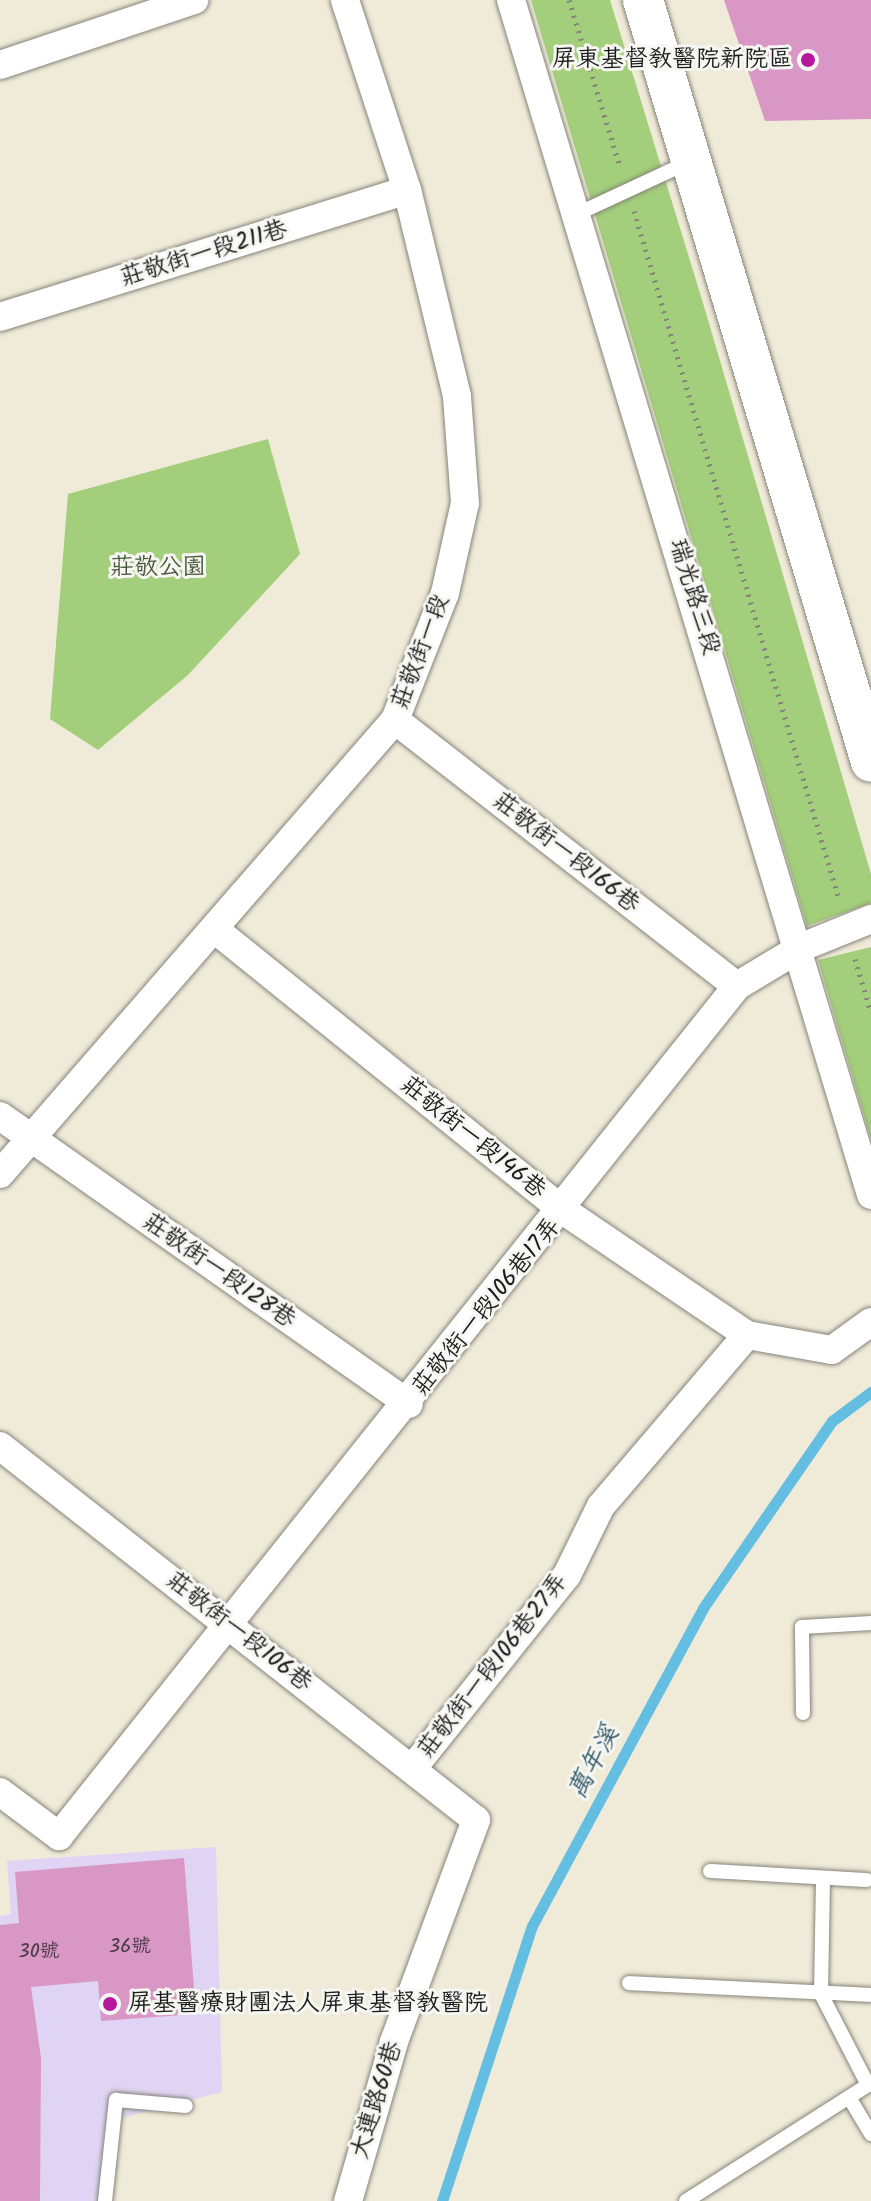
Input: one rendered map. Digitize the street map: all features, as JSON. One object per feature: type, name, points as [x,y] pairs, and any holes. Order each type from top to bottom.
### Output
[{"type":"street","points":[[0,65],[194,0]]},
{"type":"street","name":"莊敬街一段","points":[[0,1174],[28,1138],[218,932],[395,720],[445,593],[465,503],[457,396],[407,190],[345,0]]},
{"type":"street","name":"瑞光路三段","points":[[511,0],[802,947],[871,1195]]},
{"type":"street","points":[[643,0],[871,762]]},
{"type":"street","name":"莊敬街一段211巷","points":[[0,317],[407,190]]},
{"type":"street","name":"莊敬街一段166巷","points":[[395,720],[737,986]]},
{"type":"street","points":[[737,986],[802,947],[858,924]]},
{"type":"street","name":"莊敬街一段146巷","points":[[218,932],[564,1211],[747,1335],[832,1350],[871,1322]]},
{"type":"street","name":"莊敬街一段106巷17弄","points":[[0,1792],[59,1836],[564,1211],[737,986]]},
{"type":"street","name":"莊敬街一段128巷","points":[[0,1116],[409,1404]]},
{"type":"street","name":"莊敬街一段106巷27弄","points":[[412,1769],[567,1575],[601,1506],[747,1335]]},
{"type":"street","name":"莊敬街一段106巷","points":[[0,1446],[232,1625],[476,1820]]},
{"type":"street","name":"大連路60巷","points":[[348,2201],[394,2042],[476,1820]]},
{"type":"lane","points":[[577,214],[691,161]]},
{"type":"lane","points":[[803,1713],[802,1627],[871,1623]]},
{"type":"lane","points":[[710,1871],[867,1880]]},
{"type":"lane","points":[[686,2201],[868,2085],[821,1994],[823,1879]]},
{"type":"lane","points":[[629,1983],[871,1995]]},
{"type":"lane","points":[[850,2099],[871,2134]]},
{"type":"lane","points":[[105,2201],[116,2100],[186,2106]]},
{"type":"path","points":[[569,0],[858,924],[871,1013]]},
{"type":"shaded area","name":"屏基醫療財團法人屏東基督教醫院","points":[[216,1847],[222,2092],[106,2122],[98,2201],[0,2201],[0,1916],[11,1914],[7,1861]]},
{"type":"green space","points":[[531,0],[610,0],[703,303],[871,874],[871,903],[807,926]]},
{"type":"green space","name":"莊敬公園","points":[[268,439],[300,554],[188,675],[98,750],[50,719],[68,494]]},
{"type":"green space","points":[[871,947],[871,1139],[818,960]]},
{"type":"building","name":"屏東基督教醫院新院區","points":[[724,0],[871,0],[871,119],[765,121]]},
{"type":"building","points":[[184,1858],[196,2014],[101,2021],[98,1981],[31,1987],[41,2058],[40,2201],[0,2201],[0,1925],[19,1923],[15,1872]]},
{"type":"waterway","name":"萬年溪","points":[[442,2201],[532,1926],[703,1608],[832,1421],[871,1392]]},
{"type":"place","name":"屏東基督教醫院新院區","points":[[808,60]]},
{"type":"place","name":"屏基醫療財團法人屏東基督教醫院","points":[[110,2004]]}]
